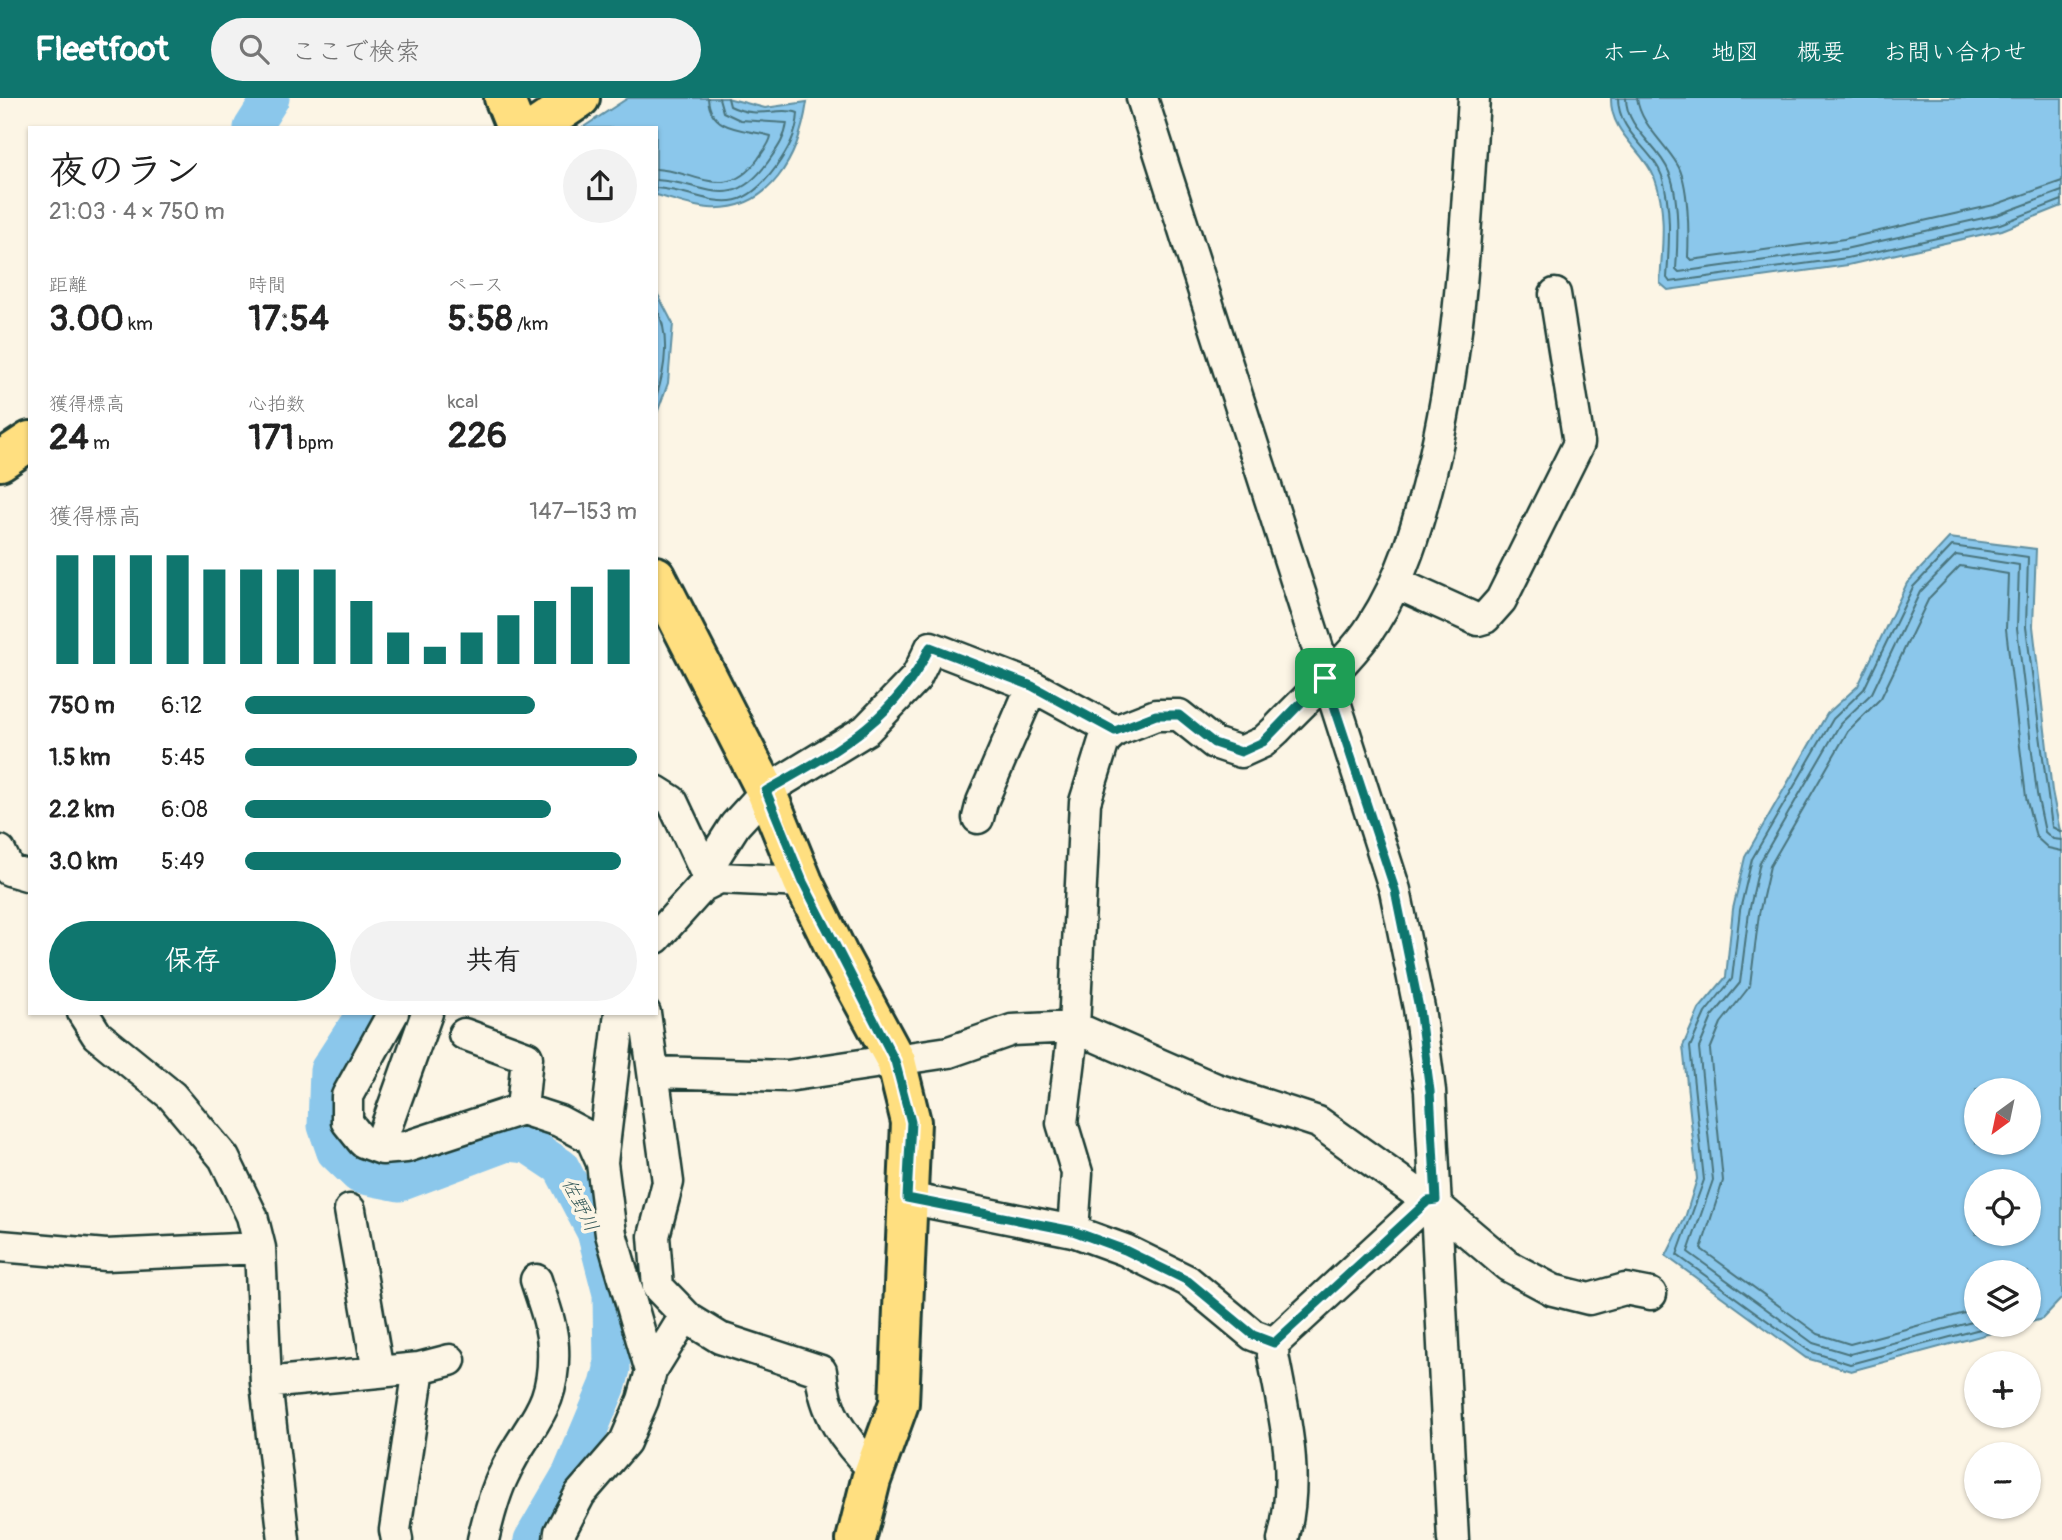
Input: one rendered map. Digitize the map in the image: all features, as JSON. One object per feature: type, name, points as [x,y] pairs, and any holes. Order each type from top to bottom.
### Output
[{"type":"main road","points":[[504,98],[515,126]]},
{"type":"main road","points":[[540,126],[580,98]]},
{"type":"main road","points":[[0,461],[28,442]]},
{"type":"main road","points":[[658,580],[766,791],[803,882],[895,1061],[911,1122],[899,1403],[874,1470],[856,1540]]},
{"type":"street","points":[[1142,98],[1325,678],[1395,890],[1430,1091],[1453,1540]]},
{"type":"street","points":[[1073,1231],[1077,1173],[1062,1123],[1074,1027],[1085,802],[1104,741],[1115,731],[1156,715],[1179,715],[1214,743],[1241,752],[1263,742],[1372,627],[1396,583],[1416,530],[1444,419],[1461,291],[1474,98]]},
{"type":"street","points":[[1396,583],[1478,620],[1485,618],[1501,600],[1579,443],[1555,294]]},
{"type":"street","points":[[658,936],[703,886],[735,825],[766,791],[866,730],[916,678],[930,647],[1032,686],[1115,731]]},
{"type":"street","points":[[978,818],[982,802],[1032,686]]},
{"type":"street","points":[[658,792],[672,801],[708,877]]},
{"type":"street","points":[[708,877],[803,882]]},
{"type":"street","points":[[84,1015],[97,1035],[172,1096],[224,1158],[252,1216],[260,1248],[266,1383],[284,1540]]},
{"type":"street","points":[[392,1015],[347,1096],[348,1122],[363,1142],[379,1147],[406,1147],[522,1109],[559,1121],[591,1138],[602,1163]]},
{"type":"street","points":[[379,1147],[426,1015]]},
{"type":"street","points":[[620,1015],[602,1163],[611,1234],[652,1371]]},
{"type":"street","points":[[645,1015],[668,1182],[654,1236],[653,1258],[658,1287],[685,1316],[720,1338],[821,1371],[829,1413],[851,1447],[874,1470]]},
{"type":"street","points":[[654,1072],[787,1076],[949,1052],[1012,1030],[1074,1027],[1216,1089],[1318,1122],[1434,1202],[1508,1266],[1553,1290],[1589,1299],[1625,1289],[1651,1294]]},
{"type":"street","points":[[464,1034],[527,1057],[522,1109]]},
{"type":"street","points":[[378,1041],[413,1052]]},
{"type":"street","points":[[907,1198],[1073,1231],[1125,1250],[1188,1281],[1253,1335],[1274,1343]]},
{"type":"street","points":[[1283,1540],[1288,1518],[1293,1462],[1273,1355],[1274,1343],[1434,1202]]},
{"type":"street","points":[[350,1210],[378,1372]]},
{"type":"street","points":[[0,1246],[106,1255],[260,1248]]},
{"type":"street","points":[[483,1540],[504,1472],[541,1417],[549,1395],[552,1339],[536,1280]]},
{"type":"street","points":[[559,1540],[580,1494],[625,1442],[652,1371],[685,1316]]},
{"type":"street","points":[[266,1383],[419,1368],[450,1360]]},
{"type":"street","points":[[397,1540],[395,1530],[419,1368]]},
{"type":"water","points":[[628,98],[727,98],[765,108],[807,102],[797,142],[778,177],[749,201],[731,207],[689,205],[658,196],[658,126],[585,126]]},
{"type":"water","points":[[1611,98],[2062,98],[2062,206],[2002,230],[1848,265],[1668,290],[1660,283],[1663,230],[1659,191],[1650,169],[1616,122]]},
{"type":"water","points":[[658,295],[673,324],[668,383],[658,410]]},
{"type":"water","points":[[1949,538],[2036,549],[2033,626],[2052,791],[2062,841],[2062,1298],[2041,1319],[2041,1260],[1964,1260],[1964,1337],[1977,1337],[1851,1371],[1806,1358],[1666,1256],[1685,1218],[1697,1179],[1683,1046],[1699,1009],[1726,977],[1733,909],[1745,857],[1827,714],[1858,686],[1907,583]]},
{"type":"waterway","name":"佐野川","points":[[253,126],[271,98]]},
{"type":"waterway","name":"佐野川","points":[[364,1015],[328,1070],[326,1126],[335,1152],[359,1175],[400,1183],[507,1143],[528,1145],[561,1167],[595,1232],[611,1294],[612,1369],[608,1385],[571,1473],[532,1540]]},
{"type":"route","points":[[930,647],[1032,686],[1115,731],[1156,715],[1179,715],[1214,743],[1241,752],[1263,742],[1325,678],[1395,890],[1419,1008],[1430,1091],[1436,1200],[1428,1201],[1274,1343],[1253,1335],[1188,1281],[1125,1250],[1073,1231],[907,1198],[911,1122],[895,1061],[803,882],[766,791],[866,730],[916,678],[930,647]]}]
